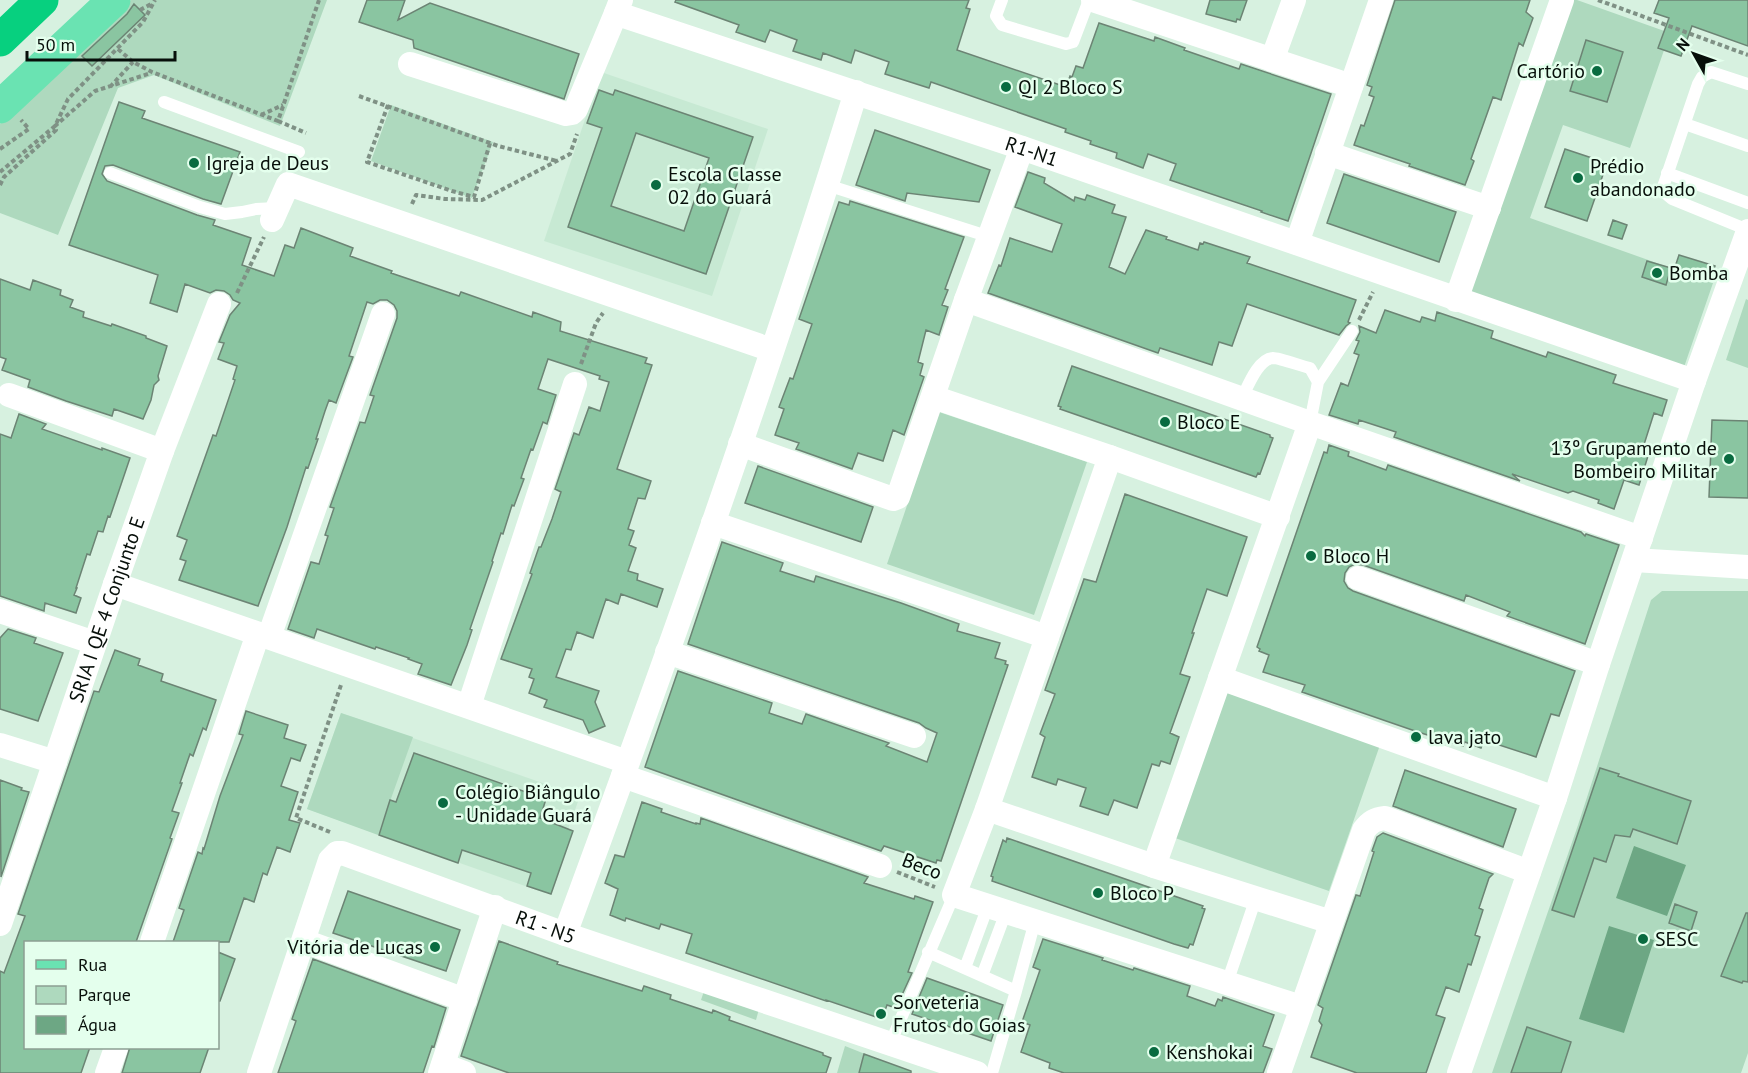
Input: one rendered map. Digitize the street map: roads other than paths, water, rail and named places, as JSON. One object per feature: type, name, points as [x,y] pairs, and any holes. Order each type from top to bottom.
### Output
[{"type":"highway","points":[[0,40],[42,0]]},
{"type":"main road","points":[[0,107],[127,5]]},
{"type":"street","points":[[1091,0],[1351,86]]},
{"type":"street","points":[[1272,60],[1294,0]]},
{"type":"street","points":[[1297,243],[1381,0]]},
{"type":"street","points":[[1456,300],[1562,0]]},
{"type":"street","points":[[410,64],[566,114],[572,113],[576,109],[619,7]]},
{"type":"street","name":"R1-N1","points":[[619,7],[856,92],[1694,381]]},
{"type":"street","points":[[565,934],[713,523],[856,92]]},
{"type":"street","points":[[740,444],[896,499],[1022,148]]},
{"type":"street","points":[[1327,153],[1489,208]]},
{"type":"street","points":[[275,214],[288,184],[772,350]]},
{"type":"street","points":[[1459,1073],[1555,798],[1694,381],[1748,230]]},
{"type":"street","points":[[966,300],[1310,423],[1637,549],[1748,567]]},
{"type":"street","name":"SRIA I QE 4 Conjunto E","points":[[0,924],[115,584],[162,451],[219,304]]},
{"type":"street","points":[[152,941],[383,314]]},
{"type":"street","points":[[469,706],[575,384]]},
{"type":"street","points":[[9,395],[162,451]]},
{"type":"street","points":[[933,396],[1278,517]]},
{"type":"street","points":[[1154,866],[1310,423]]},
{"type":"street","points":[[1110,457],[987,809],[954,895],[1301,1007]]},
{"type":"street","points":[[713,523],[1047,638]]},
{"type":"street","points":[[1358,578],[1598,664]]},
{"type":"street","points":[[115,584],[469,706],[625,769],[880,866]]},
{"type":"street","points":[[0,611],[95,643]]},
{"type":"street","points":[[667,652],[914,736]]},
{"type":"street","points":[[1220,678],[1555,798]]},
{"type":"street","points":[[0,745],[55,762]]},
{"type":"street","points":[[987,809],[1154,866],[1331,922]]},
{"type":"street","points":[[1279,1073],[1364,830],[1369,823],[1385,819],[1529,872]]},
{"type":"street","name":"R1 - N5","points":[[304,940],[330,861],[337,853],[342,853],[565,934],[977,1073]]},
{"type":"street","points":[[449,1070],[465,1000],[495,907]]},
{"type":"street","points":[[259,1073],[304,940],[465,1000]]},
{"type":"street","points":[[107,1073],[115,1049]]},
{"type":"lane","points":[[1002,0],[996,16],[1002,25],[1066,44],[1073,42],[1091,0]]},
{"type":"lane","points":[[1748,84],[1711,72],[1702,77],[1663,186],[1666,194],[1672,199],[1748,230]]},
{"type":"lane","points":[[164,102],[299,152]]},
{"type":"lane","points":[[1684,124],[1748,146]]},
{"type":"lane","points":[[110,173],[200,207],[225,214],[256,209],[275,214]]},
{"type":"lane","points":[[1667,173],[1748,203]]},
{"type":"lane","points":[[827,185],[990,237]]},
{"type":"lane","points":[[1310,423],[1318,382],[1352,331]]},
{"type":"lane","points":[[1242,398],[1258,367],[1272,358],[1310,368],[1318,382]]},
{"type":"lane","points":[[890,1044],[954,895]]},
{"type":"lane","points":[[1227,982],[1256,898]]},
{"type":"lane","points":[[965,968],[997,909]]},
{"type":"lane","points":[[982,976],[997,909]]},
{"type":"lane","points":[[992,1073],[1035,921]]},
{"type":"lane","points":[[928,952],[1016,991]]},
{"type":"water","points":[[1634,846],[1686,865],[1667,916],[1616,898]]},
{"type":"water","points":[[1609,926],[1654,940],[1624,1033],[1579,1019]]},
{"type":"place","name":"Cartório","points":[[1597,71]]},
{"type":"place","name":"QI 2 Bloco S","points":[[1006,87]]},
{"type":"place","name":"Igreja de Deus","points":[[194,163]]},
{"type":"place","name":"Prédio abandonado","points":[[1578,178]]},
{"type":"place","name":"Escola Classe 02 do Guará","points":[[656,185]]},
{"type":"place","name":"Bomba","points":[[1657,273]]},
{"type":"place","name":"Bloco E","points":[[1165,422]]},
{"type":"place","name":"13º Grupamento de Bombeiro Militar","points":[[1729,459]]},
{"type":"place","name":"Bloco H","points":[[1311,556]]},
{"type":"place","name":"lava jato","points":[[1416,737]]},
{"type":"place","name":"Colégio Biângulo - Unidade Guará","points":[[443,803]]},
{"type":"place","name":"Bloco P","points":[[1098,893]]},
{"type":"place","name":"SESC","points":[[1643,939]]},
{"type":"place","name":"Vitória de Lucas","points":[[435,947]]},
{"type":"place","name":"Sorveteria Frutos do Goias","points":[[881,1014]]},
{"type":"place","name":"Kenshokai","points":[[1154,1052]]}]
